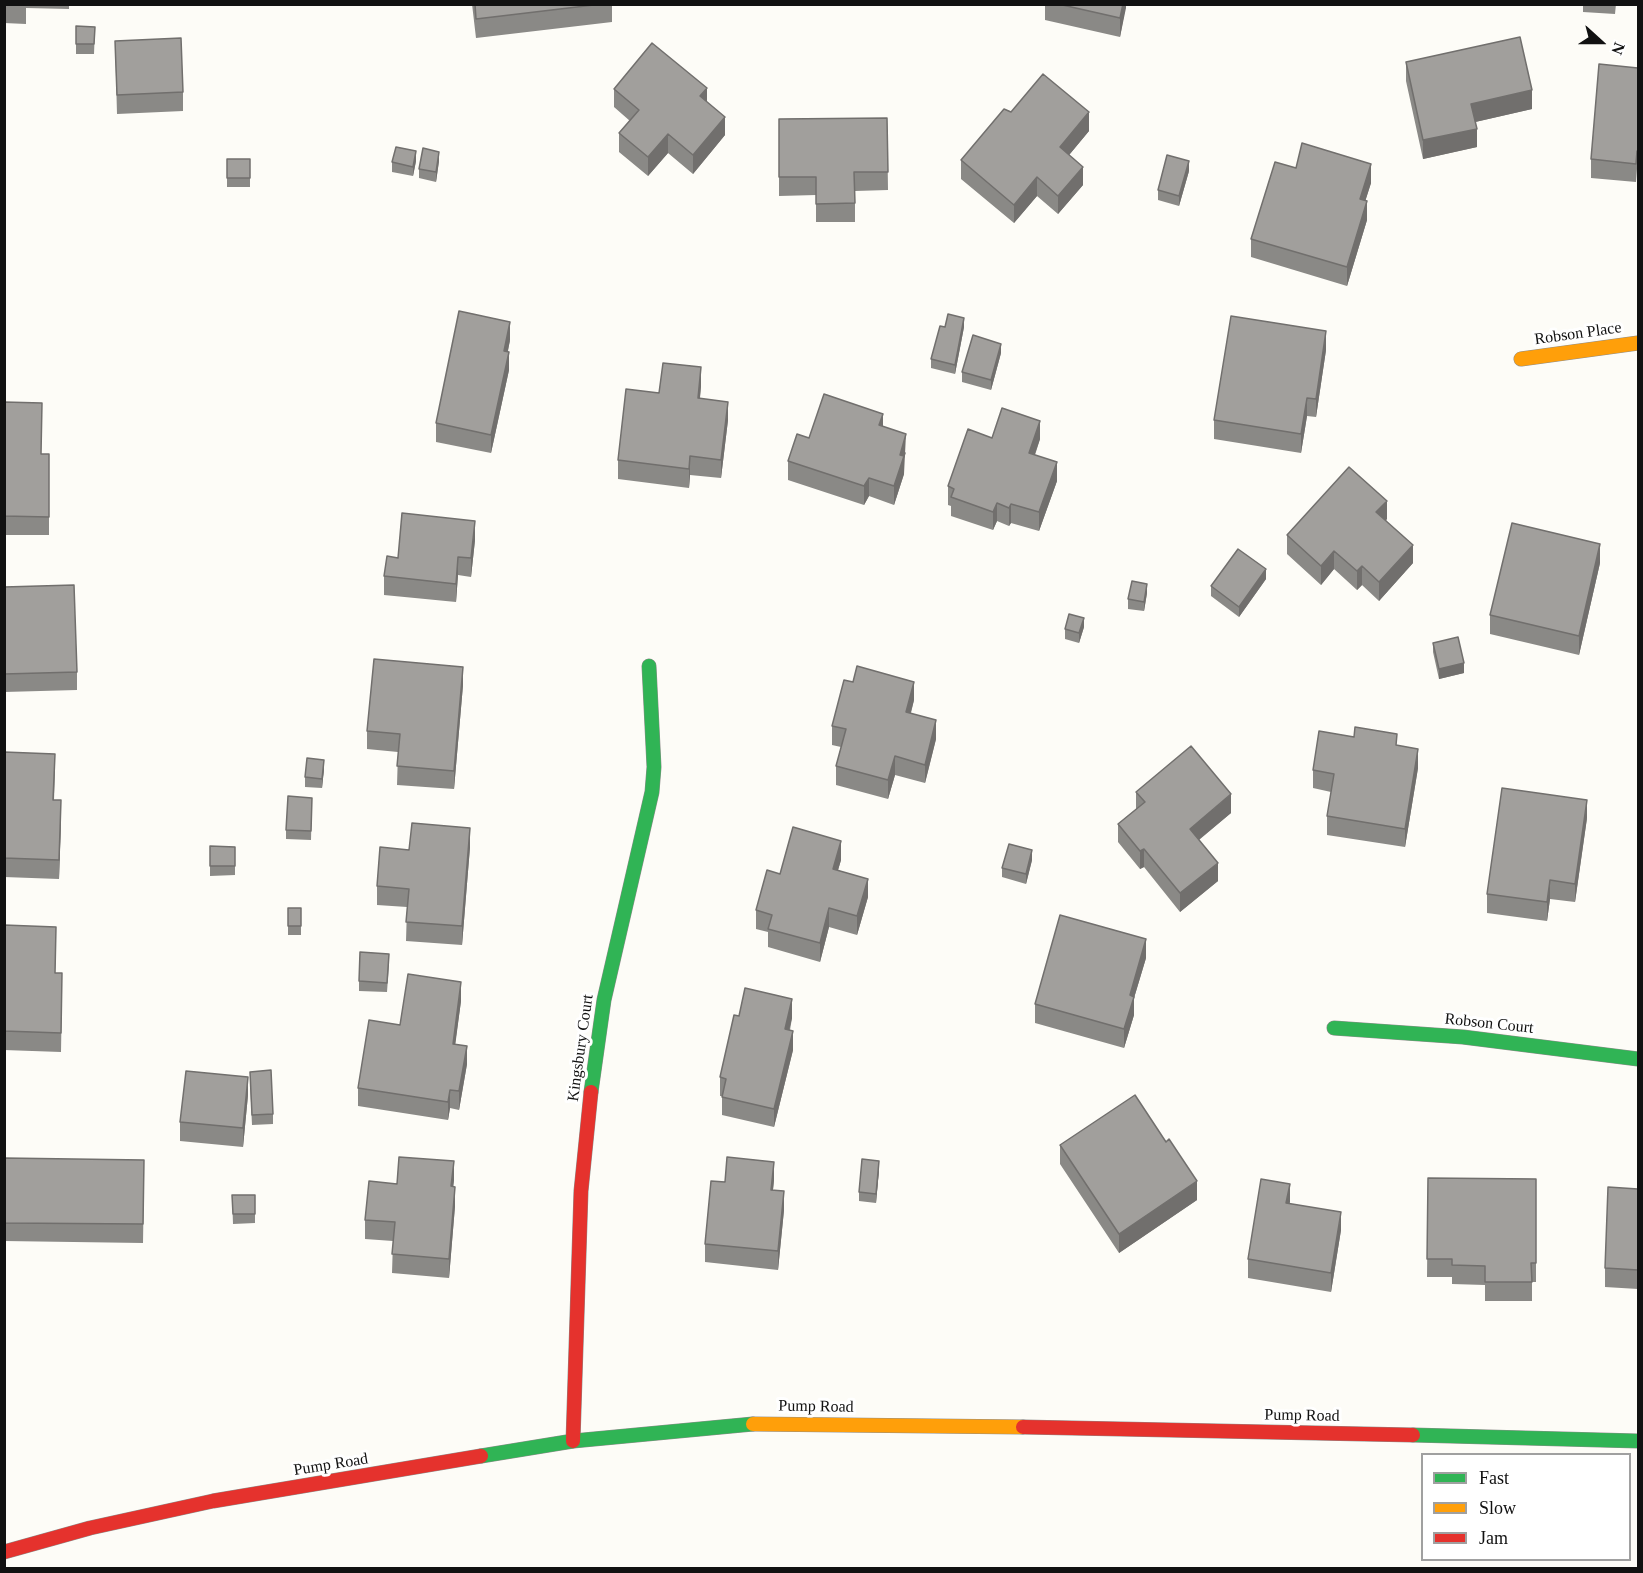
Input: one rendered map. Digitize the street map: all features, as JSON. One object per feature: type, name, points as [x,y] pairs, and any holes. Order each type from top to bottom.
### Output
[{"type":"main road","name":"Robson Place","points":[[1521,359],[1638,343]]},
{"type":"main road","name":"Kingsbury Court","points":[[573,1441],[581,1191],[604,1000],[652,792],[654,767],[650,666]]},
{"type":"main road","name":"Robson Court","points":[[1334,1028],[1463,1036],[1638,1059]]},
{"type":"main road","name":"Pump Road","points":[[4,1552],[90,1528],[213,1501],[573,1441],[768,1423],[1170,1429],[1638,1441]]},
{"type":"building","points":[[475,4],[602,4],[476,19]]},
{"type":"building","points":[[1058,4],[1123,4],[1120,18]]},
{"type":"building","points":[[76,26],[95,27],[94,44],[76,44]]},
{"type":"building","points":[[1520,37],[1532,90],[1471,104],[1477,129],[1423,140],[1406,62]]},
{"type":"building","points":[[181,38],[183,92],[117,95],[115,41]]},
{"type":"building","points":[[652,43],[707,88],[700,96],[725,117],[693,155],[668,134],[648,157],[619,133],[639,110],[614,89]]},
{"type":"building","points":[[1599,64],[1638,68],[1636,164],[1591,159]]},
{"type":"building","points":[[1043,74],[1089,112],[1060,147],[1083,167],[1058,196],[1037,177],[1014,205],[961,160],[1004,109],[1011,112]]},
{"type":"building","points":[[887,118],[888,172],[854,172],[855,203],[816,204],[816,177],[779,177],[779,119]]},
{"type":"building","points":[[1302,143],[1371,164],[1360,199],[1367,201],[1347,267],[1251,239],[1275,162],[1296,168]]},
{"type":"building","points":[[396,147],[416,151],[413,167],[392,162]]},
{"type":"building","points":[[423,148],[439,152],[436,172],[419,169]]},
{"type":"building","points":[[1167,155],[1189,161],[1179,196],[1158,190]]},
{"type":"building","points":[[227,159],[250,159],[250,178],[227,178]]},
{"type":"building","points":[[459,311],[510,322],[504,351],[509,352],[491,435],[436,423]]},
{"type":"building","points":[[948,314],[964,318],[955,365],[931,359],[940,326],[945,327]]},
{"type":"building","points":[[1231,316],[1326,331],[1316,399],[1307,398],[1301,434],[1214,420]]},
{"type":"building","points":[[973,335],[1001,344],[991,380],[962,372]]},
{"type":"building","points":[[663,363],[701,367],[698,398],[728,402],[721,460],[690,456],[689,469],[618,460],[626,389],[659,393]]},
{"type":"building","points":[[824,394],[883,414],[879,425],[906,434],[900,455],[904,456],[894,486],[869,478],[864,486],[788,461],[797,434],[809,438]]},
{"type":"building","points":[[4,402],[42,403],[41,454],[49,454],[49,517],[4,516]]},
{"type":"building","points":[[1002,408],[1040,421],[1029,453],[1057,462],[1039,512],[1011,504],[1009,508],[997,503],[993,512],[951,497],[954,489],[948,486],[968,429],[992,438]]},
{"type":"building","points":[[1349,467],[1387,501],[1376,512],[1413,545],[1379,582],[1362,566],[1357,571],[1334,551],[1321,566],[1287,535]]},
{"type":"building","points":[[402,513],[475,521],[471,558],[458,557],[456,584],[384,576],[387,556],[398,558]]},
{"type":"building","points":[[1512,523],[1600,544],[1579,636],[1490,615]]},
{"type":"building","points":[[1238,549],[1266,569],[1239,607],[1211,586]]},
{"type":"building","points":[[1132,581],[1147,584],[1144,602],[1128,599]]},
{"type":"building","points":[[74,585],[77,672],[4,674],[4,587]]},
{"type":"building","points":[[1069,614],[1084,618],[1079,633],[1065,629]]},
{"type":"building","points":[[1458,637],[1464,663],[1439,669],[1433,643]]},
{"type":"building","points":[[374,659],[463,667],[454,771],[397,766],[400,734],[367,731]]},
{"type":"building","points":[[857,666],[914,682],[906,712],[936,720],[925,765],[895,756],[888,780],[836,766],[846,729],[832,726],[844,680],[853,682]]},
{"type":"building","points":[[1355,727],[1397,734],[1396,745],[1418,749],[1405,829],[1327,816],[1334,774],[1313,770],[1319,731],[1354,737]]},
{"type":"building","points":[[1191,746],[1231,794],[1190,829],[1218,863],[1180,893],[1144,849],[1140,851],[1118,824],[1145,802],[1136,792]]},
{"type":"building","points":[[4,752],[55,754],[53,800],[61,800],[59,860],[4,858]]},
{"type":"building","points":[[307,758],[324,760],[322,779],[305,777]]},
{"type":"building","points":[[1502,788],[1587,800],[1575,884],[1550,880],[1547,902],[1487,894]]},
{"type":"building","points":[[288,796],[312,798],[311,831],[286,830]]},
{"type":"building","points":[[412,823],[470,828],[462,926],[406,922],[409,889],[377,886],[380,847],[409,850]]},
{"type":"building","points":[[793,827],[841,841],[833,869],[868,879],[857,916],[829,908],[820,943],[768,929],[772,915],[756,910],[767,870],[780,874]]},
{"type":"building","points":[[1009,844],[1032,850],[1026,874],[1002,868]]},
{"type":"building","points":[[210,846],[235,847],[235,866],[210,866]]},
{"type":"building","points":[[288,908],[301,908],[301,926],[288,926]]},
{"type":"building","points":[[1060,915],[1146,939],[1130,995],[1134,997],[1124,1029],[1035,1004]]},
{"type":"building","points":[[4,925],[56,927],[55,973],[62,973],[61,1033],[4,1031]]},
{"type":"building","points":[[360,952],[389,954],[387,983],[359,981]]},
{"type":"building","points":[[408,974],[461,982],[453,1044],[467,1046],[459,1091],[450,1090],[448,1102],[358,1088],[369,1020],[400,1025]]},
{"type":"building","points":[[745,988],[792,999],[785,1029],[793,1031],[774,1109],[722,1097],[726,1079],[720,1077],[734,1015],[739,1016]]},
{"type":"building","points":[[271,1070],[273,1114],[252,1115],[250,1072]]},
{"type":"building","points":[[186,1071],[248,1077],[243,1128],[180,1122]]},
{"type":"building","points":[[1135,1095],[1166,1142],[1169,1139],[1197,1181],[1119,1234],[1060,1145]]},
{"type":"building","points":[[399,1157],[454,1161],[451,1186],[455,1187],[449,1259],[392,1254],[395,1222],[365,1220],[369,1181],[397,1184]]},
{"type":"building","points":[[727,1157],[774,1162],[771,1190],[784,1191],[778,1251],[705,1244],[711,1181],[725,1182]]},
{"type":"building","points":[[4,1158],[144,1160],[143,1224],[4,1223]]},
{"type":"building","points":[[862,1159],[879,1161],[876,1194],[859,1192]]},
{"type":"building","points":[[1428,1178],[1536,1179],[1536,1263],[1531,1263],[1532,1282],[1485,1282],[1485,1266],[1452,1265],[1452,1259],[1427,1259]]},
{"type":"building","points":[[1261,1179],[1290,1184],[1286,1203],[1341,1212],[1331,1273],[1248,1259]]},
{"type":"building","points":[[1608,1187],[1638,1189],[1638,1270],[1605,1268]]},
{"type":"building","points":[[232,1195],[255,1195],[255,1214],[233,1214]]},
{"type":"traffic: fast","points":[[591,1092],[604,1000],[652,792],[654,767],[649,666]]},
{"type":"traffic: fast","points":[[1334,1028],[1463,1037],[1638,1059]]},
{"type":"traffic: fast","points":[[481,1456],[573,1441],[753,1424]]},
{"type":"traffic: fast","points":[[1413,1435],[1638,1441]]},
{"type":"traffic: slow","points":[[1521,359],[1638,343]]},
{"type":"traffic: slow","points":[[753,1424],[1023,1427]]},
{"type":"traffic: jam","points":[[573,1441],[581,1191],[591,1092]]},
{"type":"traffic: jam","points":[[1023,1427],[1413,1435]]},
{"type":"traffic: jam","points":[[4,1552],[90,1528],[213,1501],[481,1456]]}]
